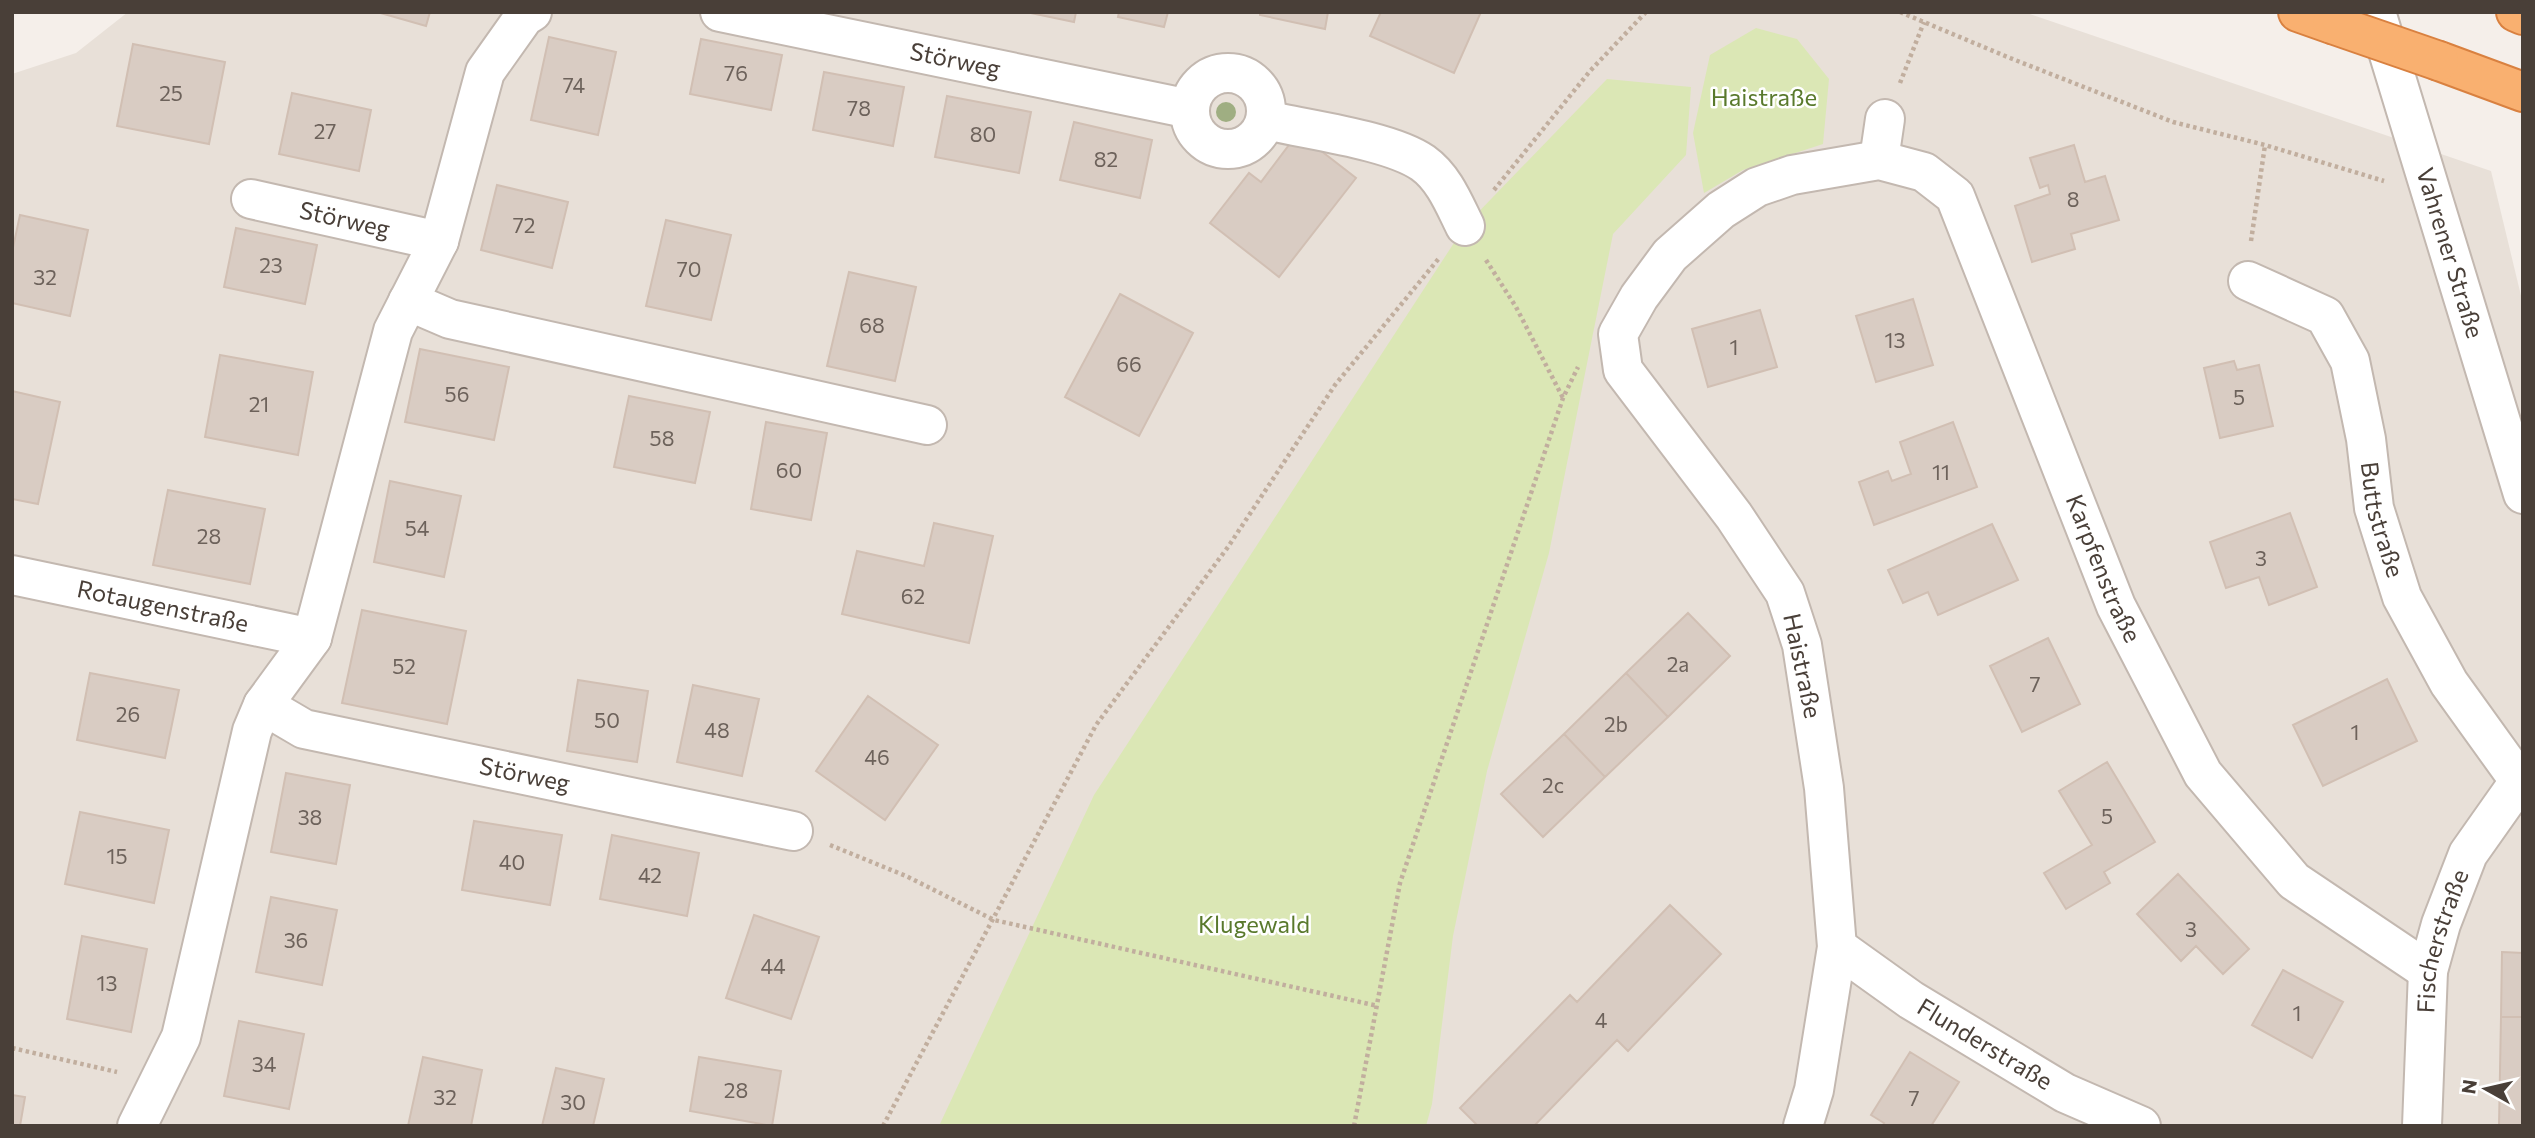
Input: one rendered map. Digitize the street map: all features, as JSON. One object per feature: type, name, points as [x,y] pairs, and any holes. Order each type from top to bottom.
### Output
[{"type":"highway","points":[[2516,12],[2523,15]]},
{"type":"highway","points":[[2315,18],[2523,92]]},
{"type":"street","points":[[144,1123],[181,1037],[252,731],[263,705],[312,638],[393,331],[439,241],[485,72],[524,18],[532,12]]},
{"type":"street","name":"Störweg","points":[[720,12],[1190,109]]},
{"type":"street","name":"Vahrener Straße","points":[[2376,12],[2523,494]]},
{"type":"street","points":[[1234,73],[1253,82],[1266,99],[1266,120],[1255,140],[1234,150],[1212,147],[1195,131],[1190,109],[1196,89],[1213,75],[1234,73]]},
{"type":"street","points":[[1618,334],[1639,297],[1670,255],[1721,210],[1757,187],[1792,175],[1879,160],[1885,119]]},
{"type":"street","points":[[1266,120],[1389,147],[1424,164],[1446,188],[1465,226]]},
{"type":"street","name":"Karpfenstraße","points":[[1879,160],[1924,172],[1955,196],[2116,606],[2203,774],[2294,881],[2428,971]]},
{"type":"street","name":"Störweg","points":[[251,199],[439,241]]},
{"type":"street","name":"Buttstraße","points":[[2248,281],[2325,316],[2350,361],[2366,439],[2374,508],[2402,597],[2449,683],[2521,778]]},
{"type":"street","points":[[408,301],[450,319],[927,425]]},
{"type":"street","name":"Haistraße","points":[[1618,334],[1623,370],[1734,516],[1785,593],[1802,645],[1824,788],[1837,947],[1814,1090],[1803,1126]]},
{"type":"street","name":"Rotaugenstraße","points":[[12,575],[312,638]]},
{"type":"street","name":"Störweg","points":[[263,705],[304,729],[793,831]]},
{"type":"street","name":"Fischerstraße","points":[[2422,1126],[2428,971],[2441,924],[2468,854],[2521,778]]},
{"type":"street","name":"Flunderstraße","points":[[1837,947],[1911,1000],[2065,1093],[2141,1126]]},
{"type":"path","points":[[884,1126],[1096,725],[1228,547],[1335,385],[1590,71],[1646,12]]},
{"type":"path","points":[[1900,12],[2173,122],[2357,172],[2431,198]]},
{"type":"path","points":[[1885,119],[1924,22]]},
{"type":"path","points":[[2248,281],[2250,246],[2265,145]]},
{"type":"path","points":[[1465,226],[1516,307],[1563,397]]},
{"type":"path","points":[[1354,1126],[1400,883],[1563,397],[1579,365],[1618,334]]},
{"type":"path","points":[[793,831],[906,876],[994,920],[1378,1006]]},
{"type":"path","points":[[12,1048],[160,1082]]},
{"type":"shaded area","points":[[128,12],[2024,12],[2491,171],[2523,304],[2523,1126],[12,1126],[12,74],[76,53]]},
{"type":"green space","name":"Haistraße","points":[[1756,28],[1797,39],[1829,79],[1823,144],[1743,170],[1704,193],[1693,133],[1710,55]]},
{"type":"green space","name":"Klugewald","points":[[1607,79],[1691,87],[1686,155],[1613,234],[1549,553],[1487,771],[1453,936],[1432,1104],[1426,1126],[939,1126],[1094,795],[1465,226]]},
{"type":"building","points":[[377,12],[430,12],[426,26]]},
{"type":"building","points":[[1026,12],[1076,12],[1074,22]]},
{"type":"building","points":[[1119,12],[1168,12],[1164,27],[1118,17]]},
{"type":"building","points":[[1260,12],[1328,12],[1325,29],[1260,15]]},
{"type":"building","points":[[1381,12],[1481,12],[1454,73],[1370,36]]},
{"type":"building","points":[[549,37],[616,52],[598,135],[531,120]]},
{"type":"building","points":[[701,39],[782,55],[771,110],[690,94]]},
{"type":"building","points":[[133,44],[225,62],[209,144],[117,126]]},
{"type":"building","points":[[824,72],[904,87],[893,146],[813,130]]},
{"type":"building","points":[[292,93],[371,110],[359,171],[279,154]]},
{"type":"building","points":[[947,96],[1031,112],[1019,173],[935,157]]},
{"type":"building","points":[[1074,122],[1152,140],[1140,198],[1060,180]]},
{"type":"building","points":[[1298,133],[1356,178],[1279,277],[1210,223],[1249,173],[1261,182]]},
{"type":"building","points":[[2074,145],[2085,182],[2105,176],[2119,220],[2071,234],[2075,249],[2032,262],[2015,206],[2050,194],[2048,185],[2040,188],[2030,158]]},
{"type":"building","points":[[497,185],[568,202],[552,268],[481,250]]},
{"type":"building","points":[[20,215],[88,230],[70,316],[12,303],[12,252]]},
{"type":"building","points":[[666,220],[731,235],[711,320],[646,306]]},
{"type":"building","points":[[236,228],[317,245],[305,304],[224,287]]},
{"type":"building","points":[[849,272],[916,287],[895,381],[827,366]]},
{"type":"building","points":[[1120,294],[1193,333],[1139,436],[1065,397]]},
{"type":"building","points":[[1913,299],[1933,365],[1876,382],[1856,316]]},
{"type":"building","points":[[1760,310],[1777,367],[1708,387],[1692,329]]},
{"type":"building","points":[[420,349],[509,367],[494,440],[405,422]]},
{"type":"building","points":[[220,355],[313,372],[298,455],[205,437]]},
{"type":"building","points":[[2234,361],[2237,370],[2259,365],[2273,426],[2220,438],[2204,368]]},
{"type":"building","points":[[12,391],[60,402],[38,504],[12,499]]},
{"type":"building","points":[[629,396],[710,412],[695,483],[614,467]]},
{"type":"building","points":[[766,422],[827,433],[811,520],[751,509]]},
{"type":"building","points":[[1953,422],[1977,487],[1874,525],[1859,482],[1888,471],[1892,481],[1911,474],[1900,442]]},
{"type":"building","points":[[390,481],[461,496],[444,577],[374,562]]},
{"type":"building","points":[[168,490],[265,509],[250,584],[153,565]]},
{"type":"building","points":[[2290,513],[2317,587],[2269,605],[2259,577],[2226,588],[2210,542]]},
{"type":"building","points":[[934,523],[993,536],[969,643],[842,614],[857,551],[924,566]]},
{"type":"building","points":[[1992,524],[2018,580],[1938,615],[1928,592],[1903,603],[1888,570]]},
{"type":"building","points":[[362,610],[466,631],[447,724],[342,703]]},
{"type":"building","points":[[1688,613],[1730,656],[1668,717],[1626,673]]},
{"type":"building","points":[[2048,638],[2080,704],[2022,732],[1990,666]]},
{"type":"building","points":[[90,673],[179,690],[165,758],[77,740]]},
{"type":"building","points":[[1626,673],[1668,717],[1605,777],[1564,734]]},
{"type":"building","points":[[2387,679],[2417,741],[2323,786],[2293,725]]},
{"type":"building","points":[[578,680],[648,691],[637,762],[567,751]]},
{"type":"building","points":[[693,685],[759,699],[742,776],[677,762]]},
{"type":"building","points":[[868,696],[938,745],[885,820],[816,771]]},
{"type":"building","points":[[1564,734],[1605,777],[1543,837],[1501,794]]},
{"type":"building","points":[[2107,762],[2155,842],[2104,872],[2110,883],[2066,909],[2044,873],[2092,845],[2059,791]]},
{"type":"building","points":[[286,773],[350,785],[336,864],[271,852]]},
{"type":"building","points":[[80,812],[169,830],[154,903],[65,884]]},
{"type":"building","points":[[474,821],[562,835],[550,905],[462,890]]},
{"type":"building","points":[[612,835],[699,853],[687,916],[600,899]]},
{"type":"building","points":[[2178,874],[2249,949],[2223,974],[2196,946],[2181,961],[2137,914]]},
{"type":"building","points":[[271,897],[337,910],[322,985],[256,972]]},
{"type":"building","points":[[1670,905],[1721,954],[1628,1051],[1617,1040],[1534,1126],[1478,1126],[1460,1108],[1570,995],[1577,1002]]},
{"type":"building","points":[[754,915],[819,937],[791,1019],[726,998]]},
{"type":"building","points":[[82,936],[147,949],[131,1032],[67,1019]]},
{"type":"building","points":[[2502,952],[2523,953],[2523,1017],[2501,1017]]},
{"type":"building","points":[[2283,970],[2343,1002],[2312,1058],[2252,1025]]},
{"type":"building","points":[[2501,1017],[2523,1017],[2523,1126],[2499,1126]]},
{"type":"building","points":[[239,1021],[304,1034],[289,1109],[224,1096]]},
{"type":"building","points":[[1910,1052],[1959,1082],[1931,1126],[1882,1126],[1884,1123],[1871,1115]]},
{"type":"building","points":[[423,1057],[482,1070],[471,1126],[408,1126]]},
{"type":"building","points":[[699,1057],[781,1071],[772,1126],[690,1111]]},
{"type":"building","points":[[556,1068],[604,1079],[593,1126],[542,1126]]},
{"type":"building","points":[[12,1095],[25,1097],[20,1126],[12,1126]]}]
